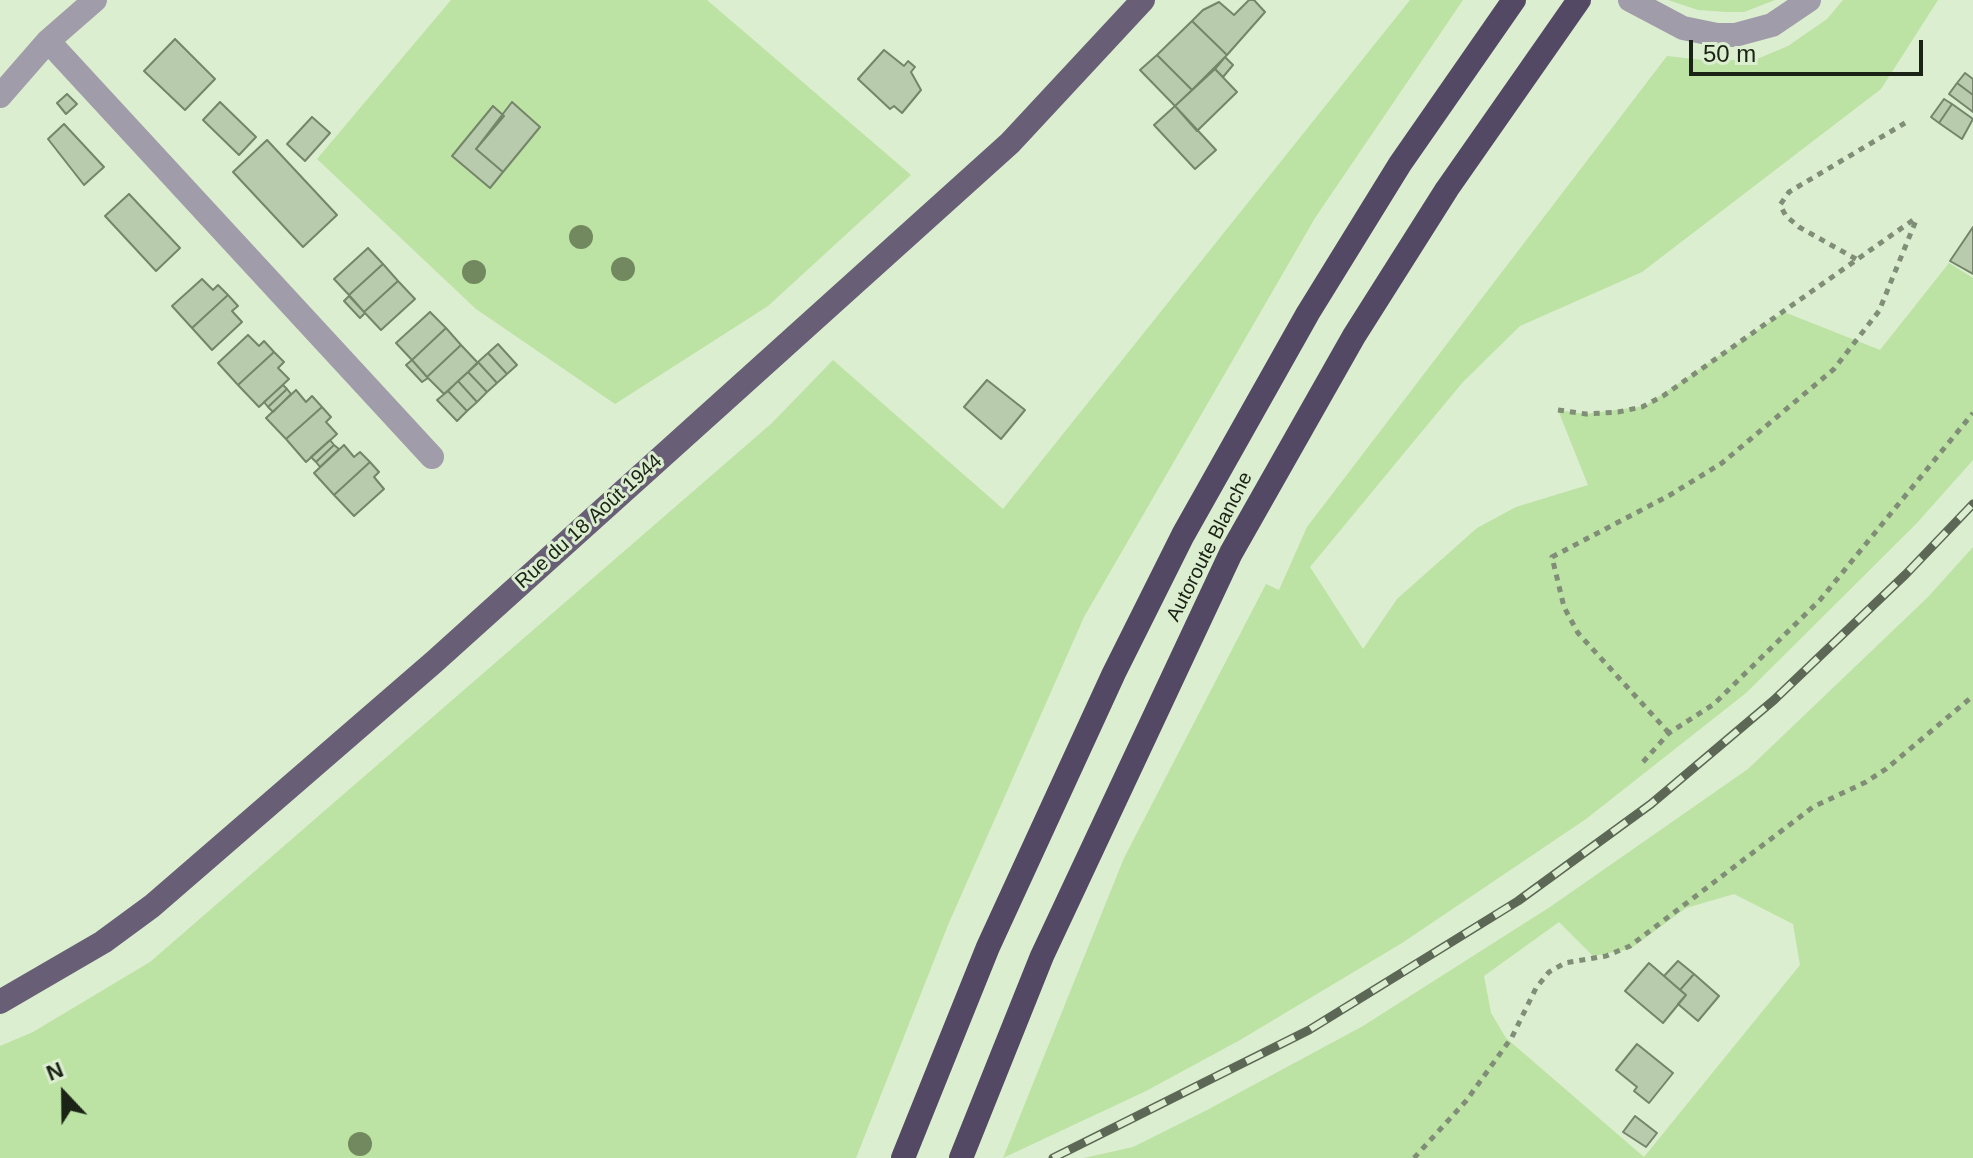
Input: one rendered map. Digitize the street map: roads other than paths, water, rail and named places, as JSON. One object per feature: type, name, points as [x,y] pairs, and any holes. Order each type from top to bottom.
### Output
[{"type":"highway","name":"Autoroute Blanche","points":[[903,1158],[988,947],[1114,673],[1183,535],[1308,313],[1400,164],[1514,0]]},
{"type":"highway","name":"Autoroute Blanche","points":[[961,1158],[1042,956],[1231,553],[1362,323],[1447,189],[1579,0]]},
{"type":"main road","name":"Rue du 18 Août 1944","points":[[0,1002],[82,955],[152,906],[434,662],[1010,143],[1143,0]]},
{"type":"street","points":[[0,96],[48,41],[95,0]]},
{"type":"street","points":[[1630,0],[1683,28],[1735,35],[1772,25],[1809,0]]},
{"type":"street","points":[[48,41],[432,457]]},
{"type":"railway","points":[[1053,1158],[1309,1030],[1518,901],[1651,804],[1774,700],[1906,574],[1973,504]]}]
